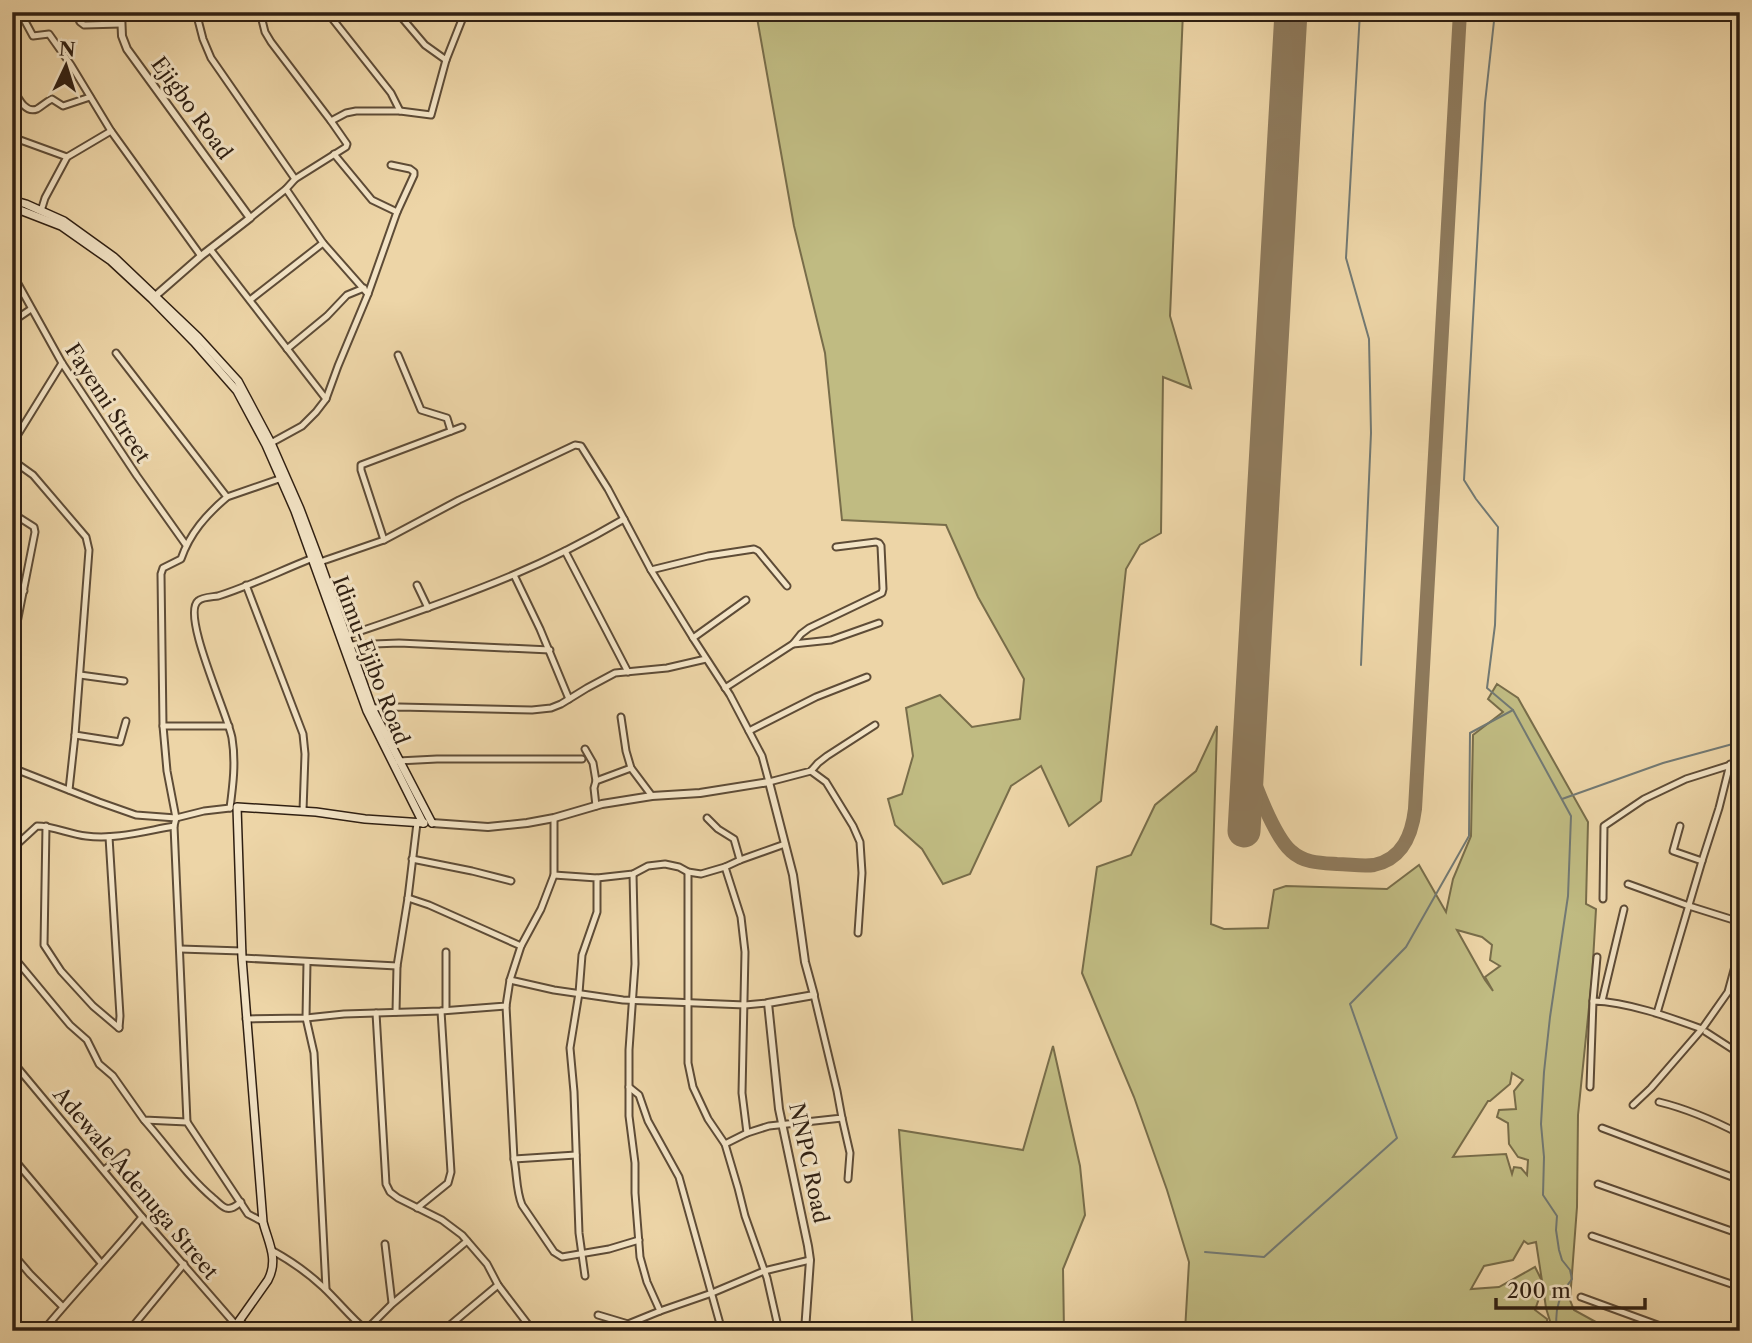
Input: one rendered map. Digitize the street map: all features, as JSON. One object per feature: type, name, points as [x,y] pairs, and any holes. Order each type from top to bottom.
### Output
[{"type":"main road","name":"Idimu-Ejibo Road","points":[[12,200],[64,221],[114,257],[233,385],[265,445],[317,560],[375,720],[432,823]]},
{"type":"main road","name":"Idimu-Ejibo Road","points":[[12,207],[61,226],[111,261],[198,337],[238,381],[271,443],[300,509],[352,662],[420,823]]},
{"type":"main road","points":[[236,1325],[272,1274],[273,1251],[263,1222],[246,1019],[233,808],[303,811],[365,819],[432,823]]},
{"type":"street","points":[[20,12],[33,36],[49,34],[111,131],[201,256]]},
{"type":"street","points":[[75,12],[84,25],[121,23]]},
{"type":"street","name":"Ejigbo Road","points":[[121,12],[122,36],[127,49],[250,218]]},
{"type":"street","points":[[196,12],[211,58],[295,179]]},
{"type":"street","points":[[154,297],[295,179],[345,147],[346,144],[331,121],[271,42],[265,32],[260,12]]},
{"type":"street","points":[[327,12],[391,93],[400,111]]},
{"type":"street","points":[[397,12],[425,45],[446,60]]},
{"type":"street","points":[[331,121],[350,111],[400,111],[431,115],[446,60],[465,12]]},
{"type":"street","points":[[12,87],[19,100],[31,110],[52,99],[64,106],[90,97]]},
{"type":"street","points":[[41,211],[67,157],[111,131]]},
{"type":"street","points":[[12,137],[67,157]]},
{"type":"street","points":[[334,155],[368,197],[397,212]]},
{"type":"street","points":[[271,443],[302,426],[326,399],[414,172],[391,165]]},
{"type":"street","points":[[286,189],[323,243],[368,294]]},
{"type":"street","points":[[250,300],[323,243]]},
{"type":"street","points":[[210,249],[326,399]]},
{"type":"street","name":"Fayemi Street","points":[[12,273],[62,363],[186,545]]},
{"type":"street","points":[[287,349],[327,316],[347,295],[364,288]]},
{"type":"street","points":[[12,322],[31,309]]},
{"type":"street","points":[[116,353],[227,497]]},
{"type":"street","points":[[398,355],[421,410],[447,418],[452,431]]},
{"type":"street","points":[[12,444],[62,363]]},
{"type":"street","points":[[384,540],[361,465],[462,427]]},
{"type":"street","points":[[12,766],[136,815],[176,818],[233,808],[234,763],[229,726],[196,633],[195,605],[200,599],[218,596],[317,560],[384,540],[459,500],[575,445],[582,446],[651,570],[725,688],[762,756],[793,875],[806,962],[850,1153],[848,1179]]},
{"type":"street","points":[[12,460],[33,475],[88,542],[80,675],[69,790]]},
{"type":"street","points":[[263,1222],[248,1214],[187,1122],[174,826],[176,818],[167,771],[163,726],[161,574],[163,568],[181,559],[186,545],[208,513],[227,497],[279,479]]},
{"type":"street","points":[[12,513],[34,527],[35,532],[17,623],[12,732]]},
{"type":"street","points":[[346,636],[514,575],[624,519]]},
{"type":"street","points":[[725,688],[793,644],[809,628],[882,593],[879,543],[836,547]]},
{"type":"street","points":[[651,570],[697,558],[754,549],[787,586]]},
{"type":"street","points":[[565,551],[628,671]]},
{"type":"street","points":[[514,575],[550,650],[569,699]]},
{"type":"street","points":[[246,584],[303,734],[303,811]]},
{"type":"street","points":[[417,585],[428,608]]},
{"type":"street","points":[[12,586],[24,591]]},
{"type":"street","points":[[692,638],[746,600]]},
{"type":"street","points":[[793,644],[831,640],[879,623]]},
{"type":"street","points":[[349,645],[399,643],[550,650]]},
{"type":"street","points":[[372,708],[551,708],[615,673],[667,668],[706,659]]},
{"type":"street","points":[[80,675],[124,681]]},
{"type":"street","points":[[749,731],[816,697],[867,677]]},
{"type":"street","points":[[621,718],[626,751],[632,768],[652,796]]},
{"type":"street","points":[[75,735],[120,742],[125,721]]},
{"type":"street","points":[[432,823],[488,827],[527,823],[652,796],[700,793],[769,782],[811,771],[827,756],[875,725]]},
{"type":"street","points":[[163,726],[229,726]]},
{"type":"street","points":[[585,749],[593,763],[596,806]]},
{"type":"street","points":[[398,761],[582,759]]},
{"type":"street","points":[[1602,900],[1604,826],[1644,799],[1686,779],[1740,762]]},
{"type":"street","points":[[1657,1013],[1730,764]]},
{"type":"street","points":[[596,781],[632,768]]},
{"type":"street","points":[[811,771],[826,782],[853,825],[860,842],[862,873],[858,933]]},
{"type":"street","points":[[554,818],[555,875],[521,946],[510,980],[506,1006],[514,1159],[519,1197],[539,1231],[558,1255],[567,1257],[639,1240]]},
{"type":"street","points":[[707,818],[734,839],[740,860]]},
{"type":"street","points":[[396,1012],[397,966],[412,859],[420,823]]},
{"type":"street","points":[[12,849],[34,828],[46,826],[70,833],[109,837],[174,826]]},
{"type":"street","points":[[46,826],[44,945],[67,978],[93,1006],[119,1028],[109,837]]},
{"type":"street","points":[[1680,827],[1674,850],[1701,864]]},
{"type":"street","points":[[555,875],[597,878],[633,874],[648,866],[665,864],[679,867],[688,873],[701,874],[785,844]]},
{"type":"street","points":[[412,859],[511,881]]},
{"type":"street","points":[[725,867],[741,917],[746,952],[742,1093],[747,1133]]},
{"type":"street","points":[[688,873],[689,1075],[708,1119],[725,1144],[745,1216],[767,1278],[779,1331]]},
{"type":"street","points":[[633,874],[635,964],[629,1116],[642,1269],[660,1311]]},
{"type":"street","points":[[585,1276],[579,1233],[570,1048],[582,955],[597,912],[597,878]]},
{"type":"street","points":[[1631,885],[1740,922]]},
{"type":"street","points":[[408,898],[521,946]]},
{"type":"street","points":[[1602,1001],[1624,909]]},
{"type":"street","points":[[1633,1105],[1704,1030],[1728,992],[1740,948]]},
{"type":"street","points":[[180,949],[307,962],[397,966]]},
{"type":"street","points":[[416,1208],[447,1183],[451,1172],[443,1011],[446,952]]},
{"type":"street","points":[[12,955],[70,1025],[87,1040],[99,1064],[113,1076],[144,1120],[198,1185],[225,1208],[231,1208],[241,1202]]},
{"type":"street","points":[[1590,1087],[1592,1001],[1597,957]]},
{"type":"street","points":[[307,962],[306,1018],[314,1053],[326,1289]]},
{"type":"street","points":[[510,980],[554,990],[632,1000],[689,1003],[745,1005],[814,995]]},
{"type":"street","points":[[1592,1001],[1657,1013],[1704,1030],[1740,1054]]},
{"type":"street","name":"NNPC Road","points":[[768,1003],[782,1124],[810,1260],[806,1331]]},
{"type":"street","points":[[246,1019],[506,1006]]},
{"type":"street","points":[[376,1013],[386,1184],[390,1192],[442,1220],[462,1235],[487,1264],[498,1285],[533,1331]]},
{"type":"street","name":"Adewale Adenuga Street","points":[[12,1061],[236,1325],[248,1331]]},
{"type":"street","points":[[629,1087],[639,1095],[648,1121],[679,1177],[722,1331]]},
{"type":"street","points":[[1659,1102],[1703,1115],[1740,1134]]},
{"type":"street","points":[[725,1144],[769,1126],[842,1118]]},
{"type":"street","points":[[144,1120],[187,1122]]},
{"type":"street","points":[[1602,1128],[1740,1180]]},
{"type":"street","points":[[104,1170],[126,1153]]},
{"type":"street","points":[[514,1159],[576,1155]]},
{"type":"street","points":[[12,1157],[101,1263]]},
{"type":"street","points":[[1598,1184],[1740,1234]]},
{"type":"street","points":[[43,1331],[142,1217]]},
{"type":"street","points":[[1592,1236],[1740,1287]]},
{"type":"street","points":[[273,1251],[296,1264],[326,1289],[366,1331],[392,1304],[467,1241]]},
{"type":"street","points":[[385,1244],[392,1304]]},
{"type":"street","points":[[12,1253],[63,1307]]},
{"type":"street","points":[[598,1315],[628,1327],[660,1311],[712,1293],[764,1270],[810,1260]]},
{"type":"street","points":[[129,1331],[184,1264]]},
{"type":"street","points":[[443,1331],[498,1285]]},
{"type":"street","points":[[1581,1297],[1674,1331]]},
{"type":"shaded area","points":[[756,12],[1183,12],[1170,316],[1191,388],[1163,377],[1161,533],[1140,545],[1126,569],[1101,801],[1069,826],[1041,766],[1011,786],[970,874],[943,884],[922,849],[895,825],[888,799],[902,794],[913,756],[906,708],[940,695],[972,727],[1020,719],[1024,679],[978,597],[946,525],[842,520],[825,353],[794,226]]},
{"type":"shaded area","points":[[1497,684],[1518,698],[1588,822],[1586,904],[1596,909],[1578,1115],[1577,1207],[1570,1300],[1574,1310],[1605,1327],[1606,1331],[1584,1331],[1572,1323],[1569,1331],[1553,1331],[1543,1287],[1535,1310],[1547,1319],[1547,1331],[1185,1331],[1189,1262],[1134,1097],[1082,973],[1097,867],[1131,855],[1155,805],[1196,771],[1217,726],[1211,924],[1224,929],[1268,928],[1274,890],[1286,886],[1387,889],[1419,865],[1446,912],[1453,879],[1471,836],[1473,735],[1503,712],[1488,699]],"holes":[[[1457,930],[1482,937],[1492,945],[1490,960],[1500,966],[1485,977],[1493,991]],[[1512,1073],[1523,1080],[1514,1091],[1516,1109],[1499,1110],[1497,1117],[1508,1123],[1509,1144],[1518,1157],[1528,1160],[1527,1175],[1521,1168],[1514,1167],[1512,1174],[1506,1154],[1453,1157],[1488,1101],[1510,1084]],[[1524,1241],[1528,1244],[1536,1242],[1542,1281],[1535,1267],[1499,1287],[1471,1289],[1484,1266],[1513,1260]]]},
{"type":"shaded area","points":[[1053,1046],[1080,1166],[1085,1215],[1063,1269],[1064,1331],[913,1331],[899,1130],[1023,1150]]},
{"type":"waterway","points":[[1360,12],[1346,258],[1369,339],[1371,433],[1361,665]]},
{"type":"waterway","points":[[1495,12],[1485,103],[1464,480],[1498,527],[1495,625],[1487,688],[1513,710],[1571,816],[1568,896],[1550,1017],[1541,1124],[1543,1195],[1557,1216],[1559,1250],[1572,1279],[1557,1308],[1557,1329],[1563,1331]]},
{"type":"waterway","points":[[1205,1252],[1264,1257],[1397,1138],[1350,1004],[1406,947],[1469,836],[1470,733],[1513,710]]},
{"type":"waterway","points":[[1562,799],[1663,763],[1740,742]]},
{"type":"taxiway","points":[[1247,760],[1271,822],[1285,844],[1301,858],[1312,862],[1374,865],[1392,857],[1404,844],[1415,809],[1460,12]]},
{"type":"runway","points":[[1244,831],[1291,12]]}]
